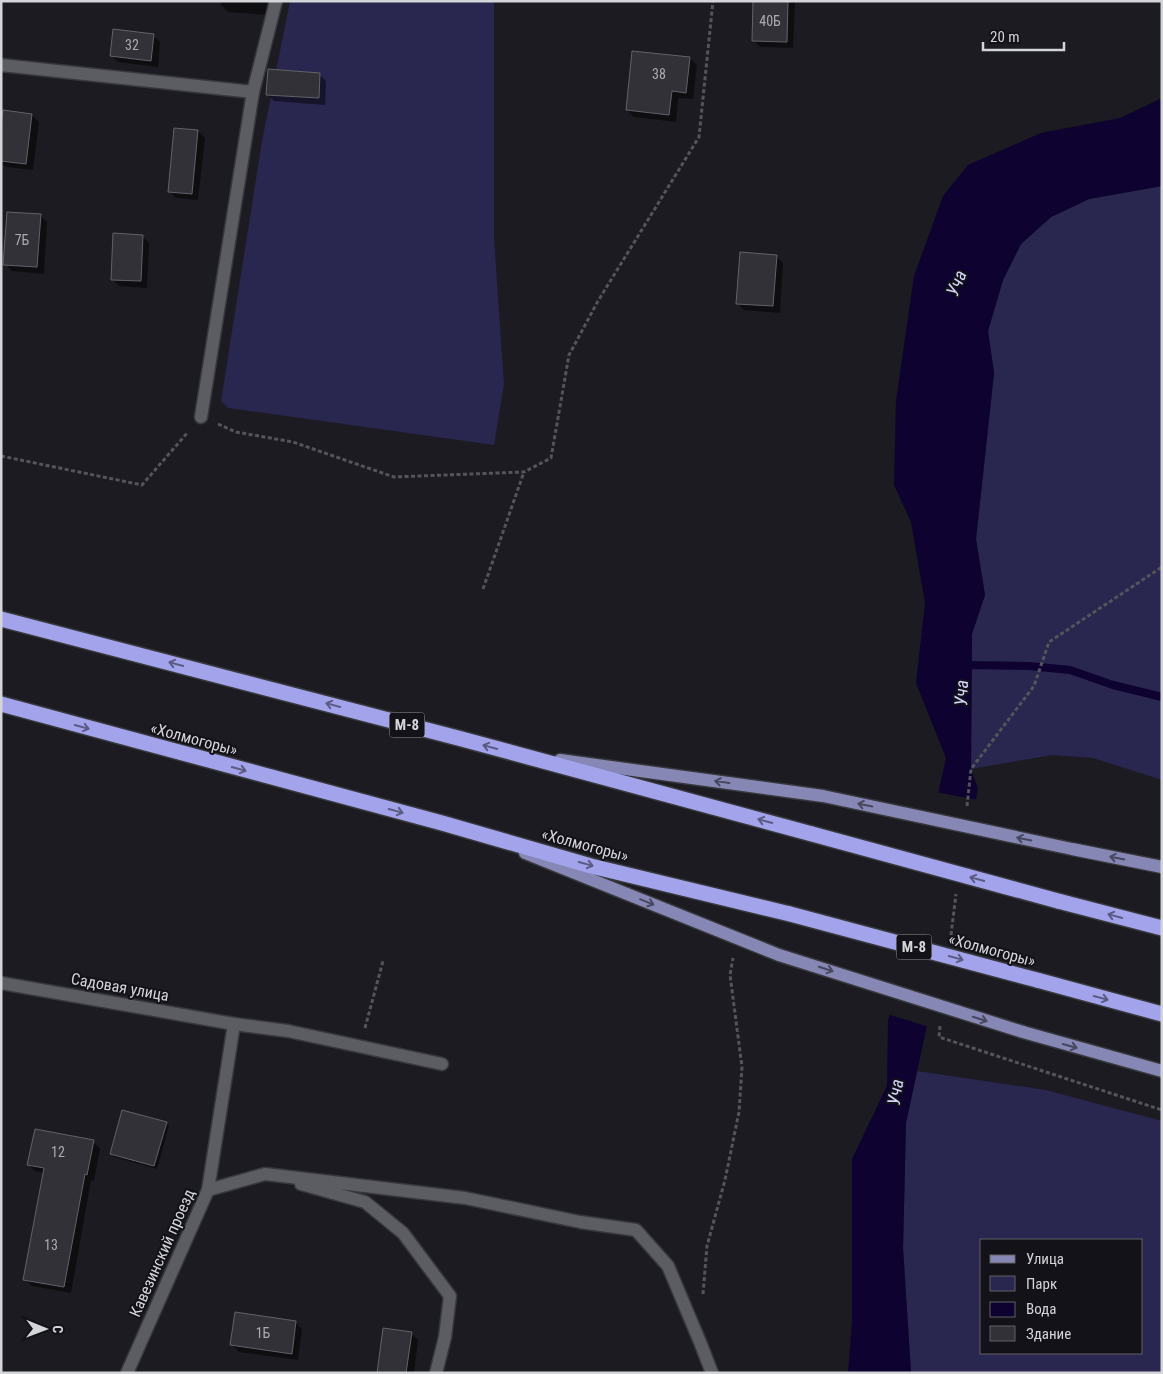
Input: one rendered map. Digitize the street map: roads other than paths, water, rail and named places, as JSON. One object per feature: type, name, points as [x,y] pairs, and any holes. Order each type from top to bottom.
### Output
[{"type":"highway","name":"М-8","points":[[1,619],[519,754],[1162,928]]},
{"type":"highway","name":"«Холмогоры»","points":[[1,704],[591,866],[790,914],[1162,1014]]},
{"type":"main road","points":[[1,710],[62,722]]},
{"type":"main road","points":[[519,754],[822,796],[1162,867]]},
{"type":"main road","points":[[472,832],[779,955],[1023,1032],[1162,1071]]},
{"type":"street","points":[[200,416],[252,92],[276,1]]},
{"type":"street","points":[[1,65],[252,92]]},
{"type":"street","name":"Садовая улица","points":[[1,983],[234,1024],[288,1031],[442,1064]]},
{"type":"street","name":"Кавезинский проезд","points":[[127,1373],[208,1190],[234,1024]]},
{"type":"street","points":[[265,1174],[365,1202],[403,1233],[450,1296],[445,1337],[436,1373]]},
{"type":"street","points":[[208,1190],[265,1174],[465,1198],[580,1222],[636,1230],[668,1266],[712,1373]]},
{"type":"water","name":"Уча","points":[[1162,98],[1162,186],[1089,199],[1051,217],[1021,244],[1003,280],[988,331],[994,373],[976,539],[985,595],[972,634],[971,769],[978,789],[906,1123],[903,1248],[911,1373],[848,1373],[852,1321],[852,1159],[887,1086],[888,1021],[946,758],[916,683],[925,603],[911,522],[894,485],[896,401],[914,276],[943,196],[968,165],[1041,133],[1120,118]]},
{"type":"waterway","points":[[963,665],[1029,666],[1070,670],[1113,685],[1162,697]]}]
